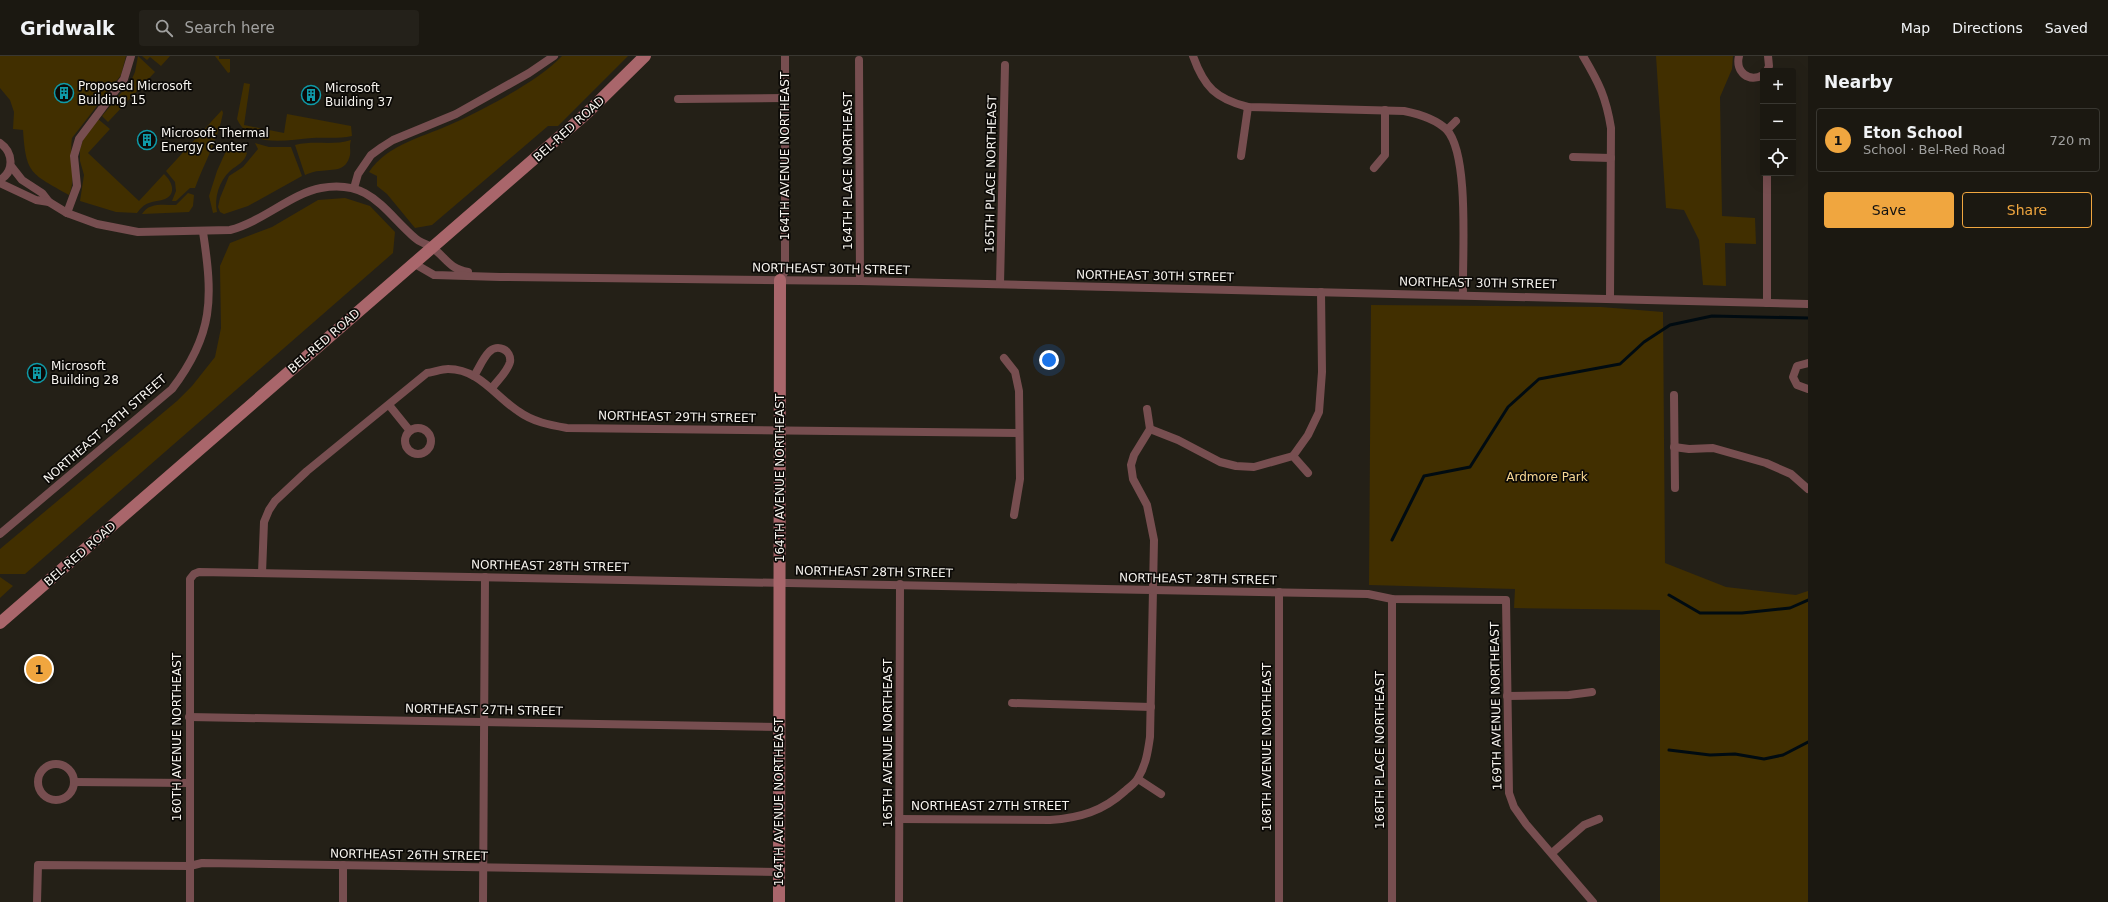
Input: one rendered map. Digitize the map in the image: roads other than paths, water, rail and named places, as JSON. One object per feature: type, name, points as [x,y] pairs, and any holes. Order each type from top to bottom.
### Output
[{"type":"main road","name":"BEL-RED ROAD","points":[[0,623],[200,447],[415,264],[587,113],[645,56]]},
{"type":"main road","name":"164TH AVENUE NORTHEAST","points":[[779,902],[780,280]]},
{"type":"street","points":[[66,213],[77,186],[74,156],[78,139],[124,78],[131,56]]},
{"type":"street","points":[[0,143],[9,152],[11,166],[22,180],[42,193],[49,202],[66,213],[97,224],[126,230],[164,233],[222,232],[244,227],[308,192],[320,188],[354,188],[358,174],[371,155],[382,147],[393,140],[456,114],[529,73],[554,56]]},
{"type":"street","name":"164TH AVENUE NORTHEAST","points":[[780,280],[785,271],[785,56]]},
{"type":"street","points":[[1193,56],[1200,76],[1214,92],[1231,103],[1248,107],[1404,111],[1422,115],[1447,130],[1457,147],[1462,169],[1463,295]]},
{"type":"street","points":[[1583,56],[1601,86],[1607,102],[1611,128],[1610,298]]},
{"type":"street","points":[[1739,56],[1738,62],[1741,72],[1749,77],[1760,78]]},
{"type":"street","points":[[1768,56],[1768,68]]},
{"type":"street","name":"164TH PLACE NORTHEAST","points":[[859,60],[860,282]]},
{"type":"street","name":"165TH PLACE NORTHEAST","points":[[1000,284],[1005,64]]},
{"type":"street","points":[[678,99],[785,98]]},
{"type":"street","points":[[1241,156],[1248,107]]},
{"type":"street","points":[[1374,168],[1385,155],[1385,110]]},
{"type":"street","points":[[1447,130],[1456,121]]},
{"type":"street","points":[[1573,157],[1611,158]]},
{"type":"street","points":[[11,166],[8,173],[0,182],[36,200],[49,202]]},
{"type":"street","points":[[1767,176],[1767,303]]},
{"type":"street","name":"NORTHEAST 30TH STREET","points":[[354,188],[368,193],[380,202],[416,240],[433,248],[456,270],[500,277]]},
{"type":"street","name":"NORTHEAST 28TH STREET","points":[[0,534],[172,389],[186,370],[195,355],[209,313],[210,294],[203,232]]},
{"type":"street","name":"NORTHEAST 30TH STREET","points":[[415,264],[434,275],[500,277],[1000,284],[1808,304]]},
{"type":"street","points":[[1150,428],[1178,440],[1220,462],[1236,466],[1254,467],[1293,456],[1308,435],[1319,412],[1322,372],[1321,292]]},
{"type":"street","points":[[474,376],[490,350],[498,348],[506,350],[510,357],[509,364],[492,388]]},
{"type":"street","points":[[1004,358],[1015,372],[1019,391],[1020,478],[1014,514]]},
{"type":"street","points":[[1808,362],[1798,366],[1793,377],[1797,385],[1808,389]]},
{"type":"street","name":"NORTHEAST 29TH STREET","points":[[389,405],[427,374],[448,369],[474,376],[492,388],[518,412],[532,420],[567,428],[1019,433]]},
{"type":"street","points":[[1674,395],[1675,488]]},
{"type":"street","points":[[262,573],[264,522],[276,500],[307,471],[389,405],[410,431]]},
{"type":"street","points":[[1147,410],[1150,428],[1134,455],[1131,466],[1133,479],[1147,505],[1154,540],[1150,737],[1147,757],[1138,779],[1161,794]]},
{"type":"street","points":[[1674,447],[1689,449],[1714,448],[1766,463],[1790,474],[1808,489]]},
{"type":"street","points":[[1293,456],[1308,473]]},
{"type":"street","name":"NORTHEAST 28TH STREET","points":[[194,574],[199,572],[780,581],[1154,591],[1368,594],[1392,599],[1506,600]]},
{"type":"street","name":"160TH AVENUE NORTHEAST","points":[[190,902],[190,579],[194,574]]},
{"type":"street","points":[[483,902],[485,577]]},
{"type":"street","name":"165TH AVENUE NORTHEAST","points":[[899,902],[900,584]]},
{"type":"street","name":"168TH AVENUE NORTHEAST","points":[[1279,592],[1279,902]]},
{"type":"street","name":"168TH PLACE NORTHEAST","points":[[1392,599],[1392,902]]},
{"type":"street","name":"169TH AVENUE NORTHEAST","points":[[1506,600],[1509,793],[1514,807],[1526,824],[1593,902]]},
{"type":"street","points":[[1507,696],[1569,696],[1592,692]]},
{"type":"street","points":[[1012,703],[1151,707]]},
{"type":"street","name":"NORTHEAST 27TH STREET","points":[[189,717],[779,727]]},
{"type":"street","points":[[59,764],[71,772],[74,782],[68,795],[54,799],[41,791],[39,782],[45,769],[59,764]]},
{"type":"street","name":"NORTHEAST 27TH STREET","points":[[899,819],[1072,819],[1094,812],[1113,802],[1138,779]]},
{"type":"street","points":[[74,782],[189,783]]},
{"type":"street","points":[[1552,853],[1584,825],[1599,819]]},
{"type":"street","name":"NORTHEAST 26TH STREET","points":[[38,902],[38,865],[190,866],[202,863],[779,872]]},
{"type":"street","points":[[343,866],[343,902]]},
{"type":"waterway","points":[[1392,540],[1424,476],[1470,467],[1508,407],[1539,379],[1620,364],[1644,342],[1670,325],[1712,316],[1808,318]]},
{"type":"waterway","points":[[1669,595],[1700,613],[1742,613],[1790,608],[1808,600]]},
{"type":"waterway","points":[[1669,750],[1710,755],[1735,754],[1764,759],[1783,755],[1808,742]]},
{"type":"place","name":"Proposed Microsoft Building 15","points":[[64,93]]},
{"type":"place","name":"Microsoft Building 37","points":[[311,95]]},
{"type":"place","name":"Microsoft Thermal Energy Center","points":[[147,140]]},
{"type":"place","name":"Microsoft Building 28","points":[[37,373]]},
{"type":"place","name":"Eton School","points":[[39,669]]},
{"type":"park label","name":"Ardmore Park","points":[[1547,477]]}]
